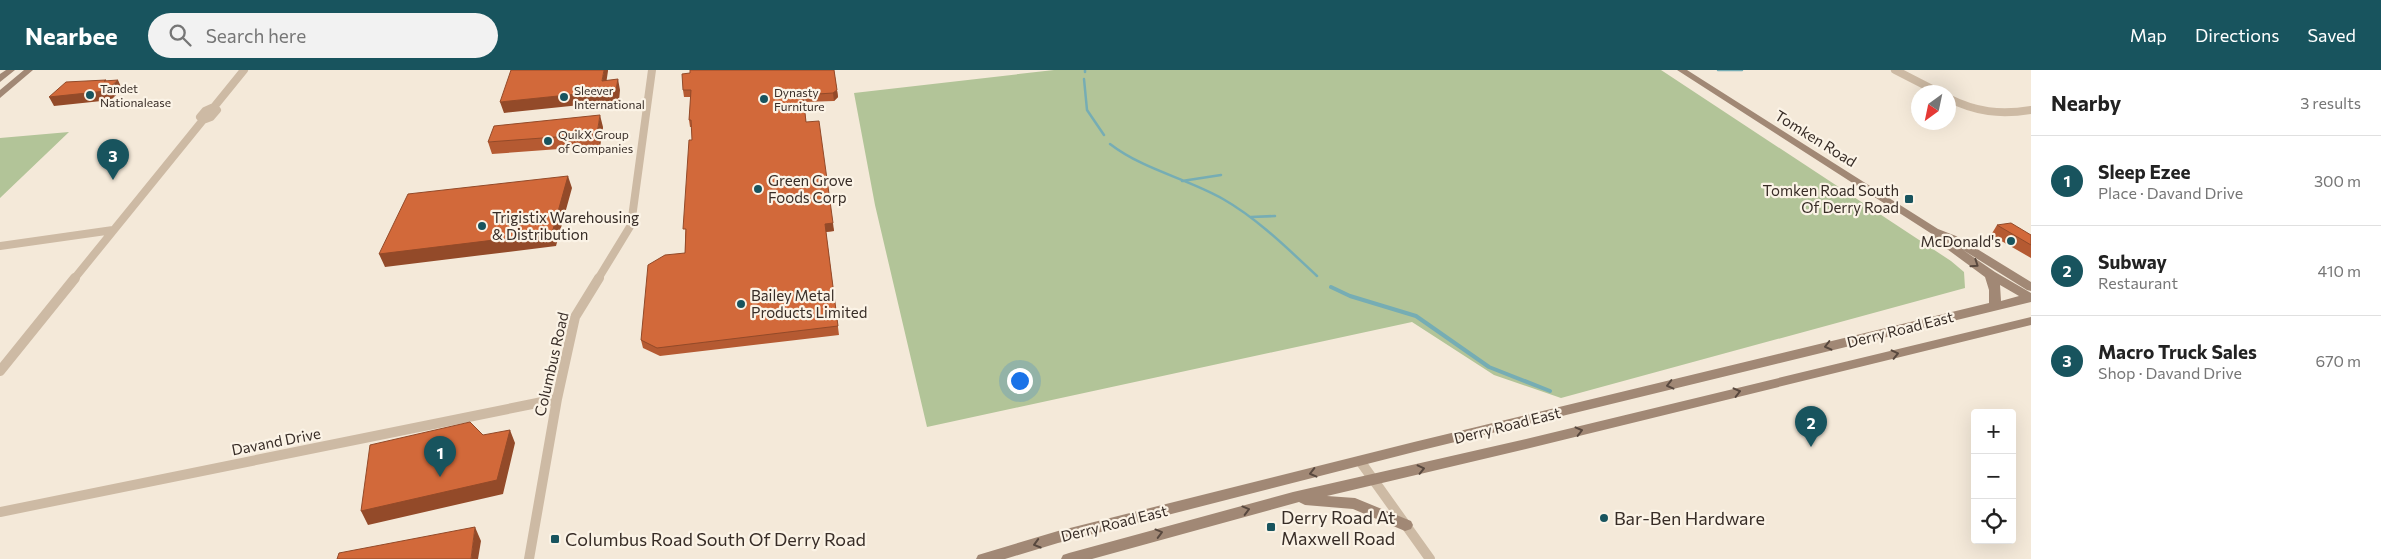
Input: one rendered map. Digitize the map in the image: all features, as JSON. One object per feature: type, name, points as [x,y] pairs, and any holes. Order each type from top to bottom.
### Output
[{"type":"main road","points":[[0,79],[11,70]]},
{"type":"main road","points":[[0,95],[29,70]]},
{"type":"main road","name":"Tomken Road","points":[[1681,70],[1934,232],[1952,238],[1989,260],[2031,295]]},
{"type":"main road","name":"Tomken Road","points":[[1934,232],[1937,239],[1991,275],[2031,295]]},
{"type":"main road","points":[[1989,260],[2031,275]]},
{"type":"main road","points":[[1991,275],[1995,290],[1995,305]]},
{"type":"main road","name":"Derry Road East","points":[[984,559],[1058,537],[2031,295]]},
{"type":"main road","name":"Derry Road East","points":[[1069,559],[1293,498],[2031,321]]},
{"type":"main road","points":[[2009,327],[2031,330]]},
{"type":"main road","points":[[1293,498],[1355,504],[1405,525]]},
{"type":"street","points":[[0,371],[203,120],[211,117],[217,110],[214,107],[244,70]]},
{"type":"street","name":"Columbus Road","points":[[529,559],[575,317],[631,225],[652,70]]},
{"type":"street","points":[[1895,70],[1924,85]]},
{"type":"street","points":[[1956,101],[1978,111],[1995,114],[2031,110]]},
{"type":"street","points":[[0,246],[113,230]]},
{"type":"street","name":"Davand Drive","points":[[0,512],[558,400]]},
{"type":"street","points":[[1360,461],[1430,559]]},
{"type":"green space","points":[[1054,70],[1661,70],[1951,261],[1964,272],[1965,288],[1561,398],[1494,375],[1412,322],[927,427],[875,205],[854,93]]},
{"type":"green space","points":[[69,132],[0,198],[0,138]]},
{"type":"building","points":[[511,70],[604,70],[602,81],[618,79],[616,90],[500,102]]},
{"type":"building","points":[[690,70],[834,70],[837,90],[833,93],[803,95],[806,122],[819,121],[833,223],[825,224],[838,326],[657,348],[641,340],[648,265],[665,255],[685,253],[686,229],[683,229],[689,140],[692,140],[691,120],[689,120],[691,90],[683,90],[682,74],[690,73]]},
{"type":"building","points":[[106,80],[104,81],[118,80],[106,91],[49,97],[66,82]]},
{"type":"building","points":[[600,115],[597,134],[488,142],[494,126]]},
{"type":"building","name":"Trigistix Warehousing & Distribution","points":[[568,176],[552,233],[379,254],[408,194]]},
{"type":"building","points":[[2011,223],[2031,235],[2031,245],[1997,225]]},
{"type":"building","points":[[470,422],[483,435],[510,430],[497,480],[361,511],[370,445]]},
{"type":"building","points":[[475,527],[471,559],[337,559],[339,553]]},
{"type":"waterway","points":[[1718,70],[1742,70]]},
{"type":"waterway","points":[[1084,79],[1087,110],[1104,135]]},
{"type":"waterway","points":[[1110,144],[1137,161],[1184,181]]},
{"type":"waterway","points":[[1184,181],[1221,175]]},
{"type":"waterway","points":[[1184,181],[1236,207],[1272,235],[1317,276]]},
{"type":"waterway","points":[[1251,217],[1275,216]]},
{"type":"waterway","points":[[1331,287],[1350,296],[1416,316],[1489,367],[1550,391]]},
{"type":"place","name":"Tandet Nationalease","points":[[90,95]]},
{"type":"place","name":"Sleever International","points":[[564,97]]},
{"type":"place","name":"Dynasty Furniture","points":[[764,99]]},
{"type":"place","name":"QuikX Group of Companies","points":[[548,141]]},
{"type":"place","name":"Macro Truck Sales","points":[[113,180]]},
{"type":"place","name":"Green Grove Foods Corp","points":[[758,189]]},
{"type":"place","name":"Tomken Road South Of Derry Road","points":[[1909,199]]},
{"type":"place","name":"Trigistix Warehousing & Distribution","points":[[482,226]]},
{"type":"place","name":"McDonald's","points":[[2011,241]]},
{"type":"place","name":"Bailey Metal Products Limited","points":[[741,304]]},
{"type":"place","name":"Subway","points":[[1811,447]]},
{"type":"place","name":"Sleep Ezee","points":[[440,477]]},
{"type":"place","name":"Bar-Ben Hardware","points":[[1604,518]]},
{"type":"place","name":"Derry Road At Maxwell Road","points":[[1271,527]]},
{"type":"place","name":"Columbus Road South Of Derry Road","points":[[555,539]]}]
